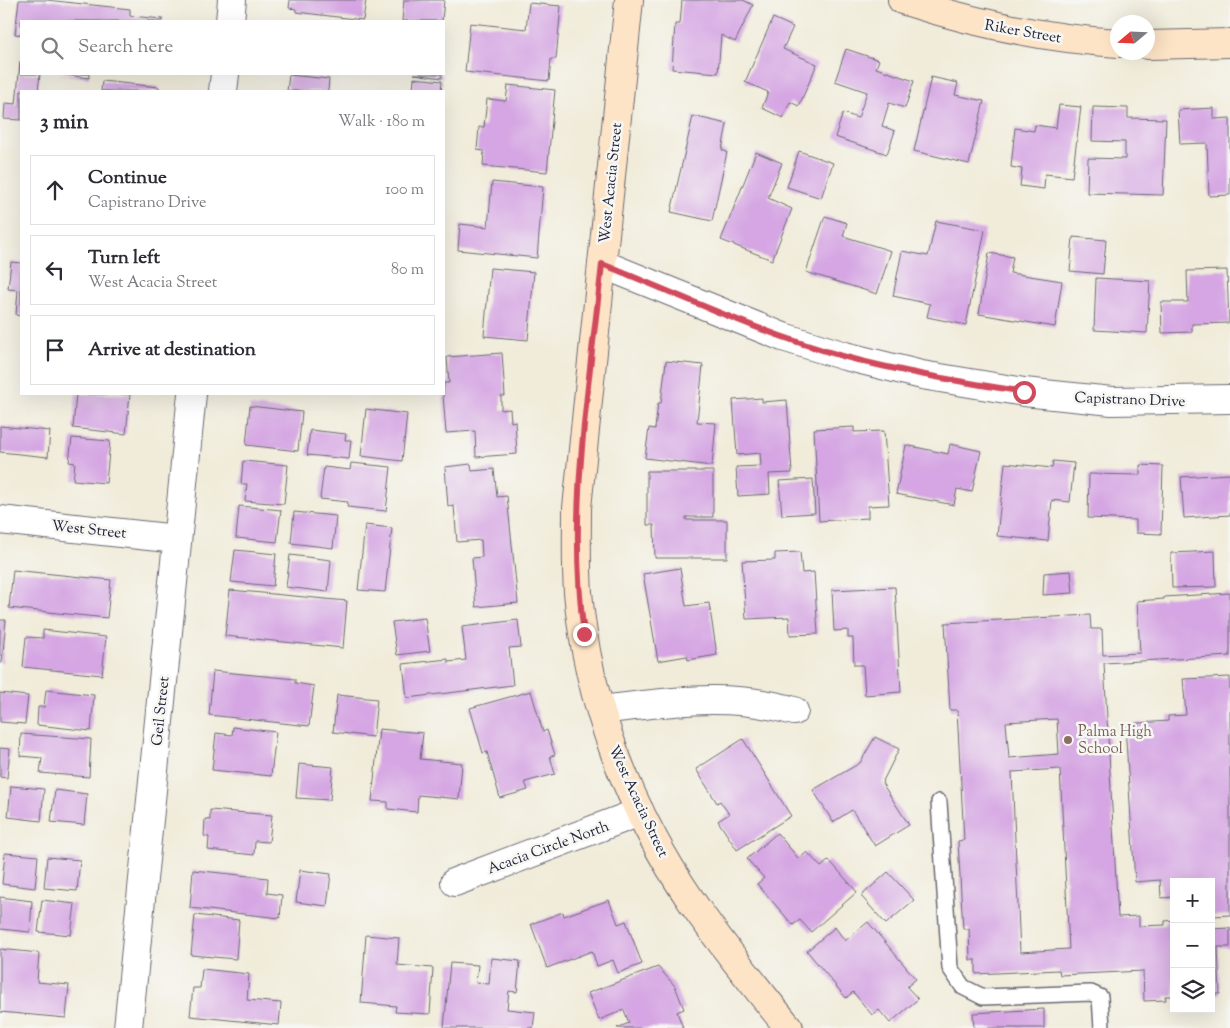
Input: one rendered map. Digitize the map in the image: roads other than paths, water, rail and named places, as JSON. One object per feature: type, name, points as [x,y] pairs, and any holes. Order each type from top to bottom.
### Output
[{"type":"street","points":[[230,20],[232,0]]},
{"type":"street","name":"West Acacia Street","points":[[629,0],[582,452],[576,552],[578,592],[584,634],[601,710],[615,753],[640,812],[691,901],[728,953],[789,1028]]},
{"type":"street","name":"Riker Street","points":[[902,0],[995,27],[1040,36],[1110,42]]},
{"type":"street","points":[[1155,45],[1230,44]]},
{"type":"street","points":[[223,90],[225,75]]},
{"type":"street","name":"Capistrano Drive","points":[[602,264],[782,336],[845,356],[922,375],[1024,392],[1112,401],[1230,399]]},
{"type":"street","name":"Geil Street","points":[[128,1028],[192,395]]},
{"type":"street","name":"West Street","points":[[0,520],[178,538]]},
{"type":"street","points":[[601,710],[651,703],[739,700],[770,704],[794,711]]},
{"type":"street","name":"Acacia Circle North","points":[[456,882],[640,812]]},
{"type":"lane","points":[[939,802],[950,968],[963,986],[983,997],[1091,993],[1100,997],[1102,1028]]},
{"type":"place","name":"Palma High School","points":[[1068,740]]}]
